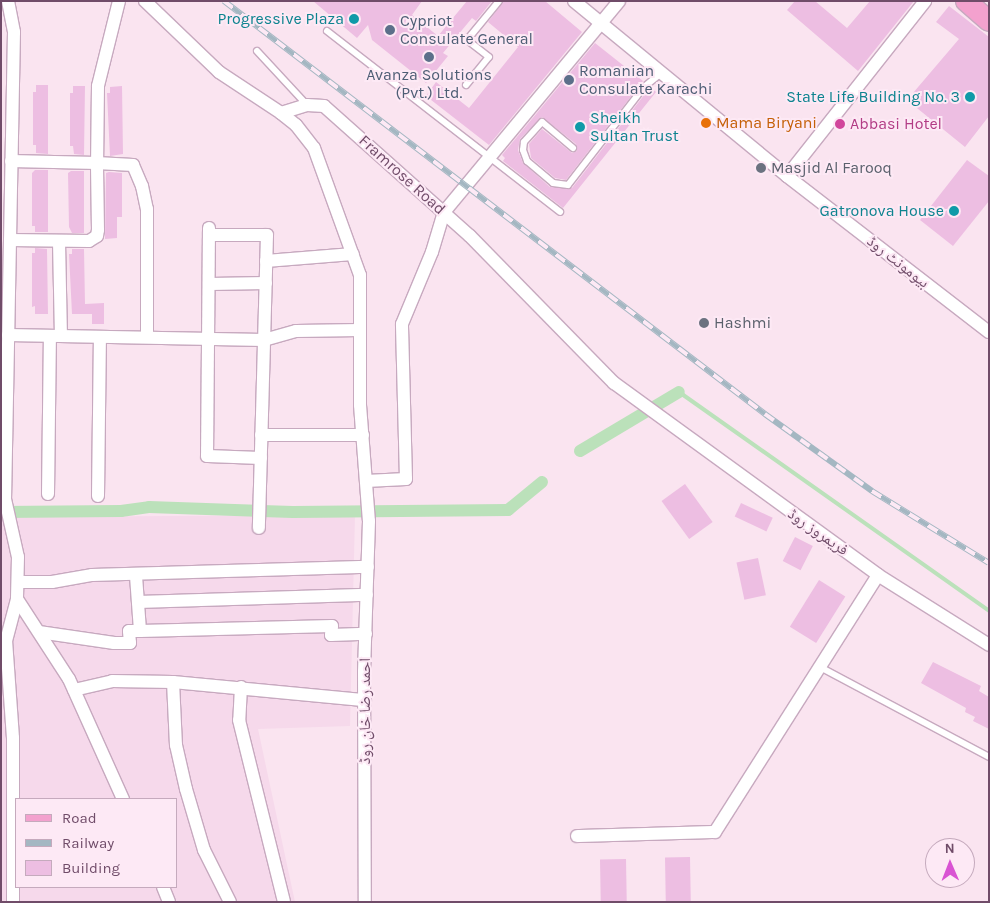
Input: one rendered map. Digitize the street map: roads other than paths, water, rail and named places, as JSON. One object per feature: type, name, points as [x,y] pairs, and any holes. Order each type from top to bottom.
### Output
[{"type":"main road","points":[[966,1],[989,21]]},
{"type":"street","points":[[8,1],[14,32],[6,499],[13,524],[18,557],[17,599],[6,641],[13,738],[13,902]]},
{"type":"street","points":[[10,240],[89,241],[97,236],[98,86],[119,1]]},
{"type":"street","points":[[145,1],[218,72],[281,114],[307,105]]},
{"type":"street","name":"بیومونٹ روڈ","points":[[574,1],[787,176],[989,332]]},
{"type":"street","points":[[366,481],[406,479],[402,324],[432,252],[444,212],[619,1]]},
{"type":"street","points":[[787,176],[925,1]]},
{"type":"street","name":"Framrose Road","points":[[307,105],[324,106],[444,212],[614,383],[651,412]]},
{"type":"street","name":"احمد رضا خان روڈ","points":[[281,114],[296,125],[314,148],[360,275],[362,435],[369,521],[365,700],[365,902]]},
{"type":"street","points":[[11,161],[133,165],[142,186],[147,209],[146,337]]},
{"type":"street","points":[[259,528],[259,499],[261,458],[267,235],[209,232],[208,456],[261,458]]},
{"type":"street","points":[[48,494],[59,242]]},
{"type":"street","points":[[266,261],[353,254]]},
{"type":"street","points":[[210,284],[266,283]]},
{"type":"street","points":[[8,335],[264,340],[296,332],[360,330]]},
{"type":"street","points":[[98,496],[100,336]]},
{"type":"street","name":"فریمروز روڈ","points":[[651,412],[878,575],[989,645]]},
{"type":"street","points":[[261,435],[362,435]]},
{"type":"street","points":[[18,582],[52,582],[92,575],[136,576],[368,567]]},
{"type":"street","points":[[577,836],[715,832],[878,575]]},
{"type":"street","points":[[136,576],[140,631]]},
{"type":"street","points":[[138,602],[367,596]]},
{"type":"street","points":[[17,599],[74,690],[123,798]]},
{"type":"street","points":[[38,632],[114,643],[130,643],[129,631],[332,626],[332,634],[366,634]]},
{"type":"street","points":[[74,690],[112,681],[173,682],[365,700]]},
{"type":"street","points":[[173,682],[176,745],[186,789],[204,850],[230,902]]},
{"type":"street","points":[[241,687],[239,720],[284,902]]},
{"type":"street","points":[[163,888],[170,902]]},
{"type":"lane","points":[[466,85],[490,57],[467,40],[499,1]]},
{"type":"lane","points":[[327,32],[491,156],[560,212]]},
{"type":"lane","points":[[257,51],[307,105]]},
{"type":"lane","points":[[573,148],[542,122],[524,142],[527,162],[553,183],[568,185],[644,87],[661,72]]},
{"type":"lane","points":[[820,667],[989,757]]},
{"type":"waterway","points":[[679,392],[989,611]]},
{"type":"waterway","points":[[580,451],[679,392]]},
{"type":"waterway","points":[[1,512],[121,511],[149,507],[293,512],[508,510],[542,482]]},
{"type":"railway","points":[[224,1],[765,414],[872,491],[989,563]]},
{"type":"place","name":"Progressive Plaza","points":[[354,19]]},
{"type":"place","name":"Cypriot Consulate General","points":[[390,30]]},
{"type":"place","name":"Avanza Solutions (Pvt.) Ltd.","points":[[429,57]]},
{"type":"place","name":"Romanian Consulate Karachi","points":[[569,80]]},
{"type":"place","name":"State Life Building No. 3","points":[[970,97]]},
{"type":"place","name":"Mama Biryani","points":[[706,123]]},
{"type":"place","name":"Abbasi Hotel","points":[[840,124]]},
{"type":"place","name":"Sheikh Sultan Trust","points":[[580,127]]},
{"type":"place","name":"Masjid Al Farooq","points":[[761,168]]},
{"type":"place","name":"Gatronova House","points":[[954,211]]},
{"type":"place","name":"Hashmi","points":[[704,323]]}]
